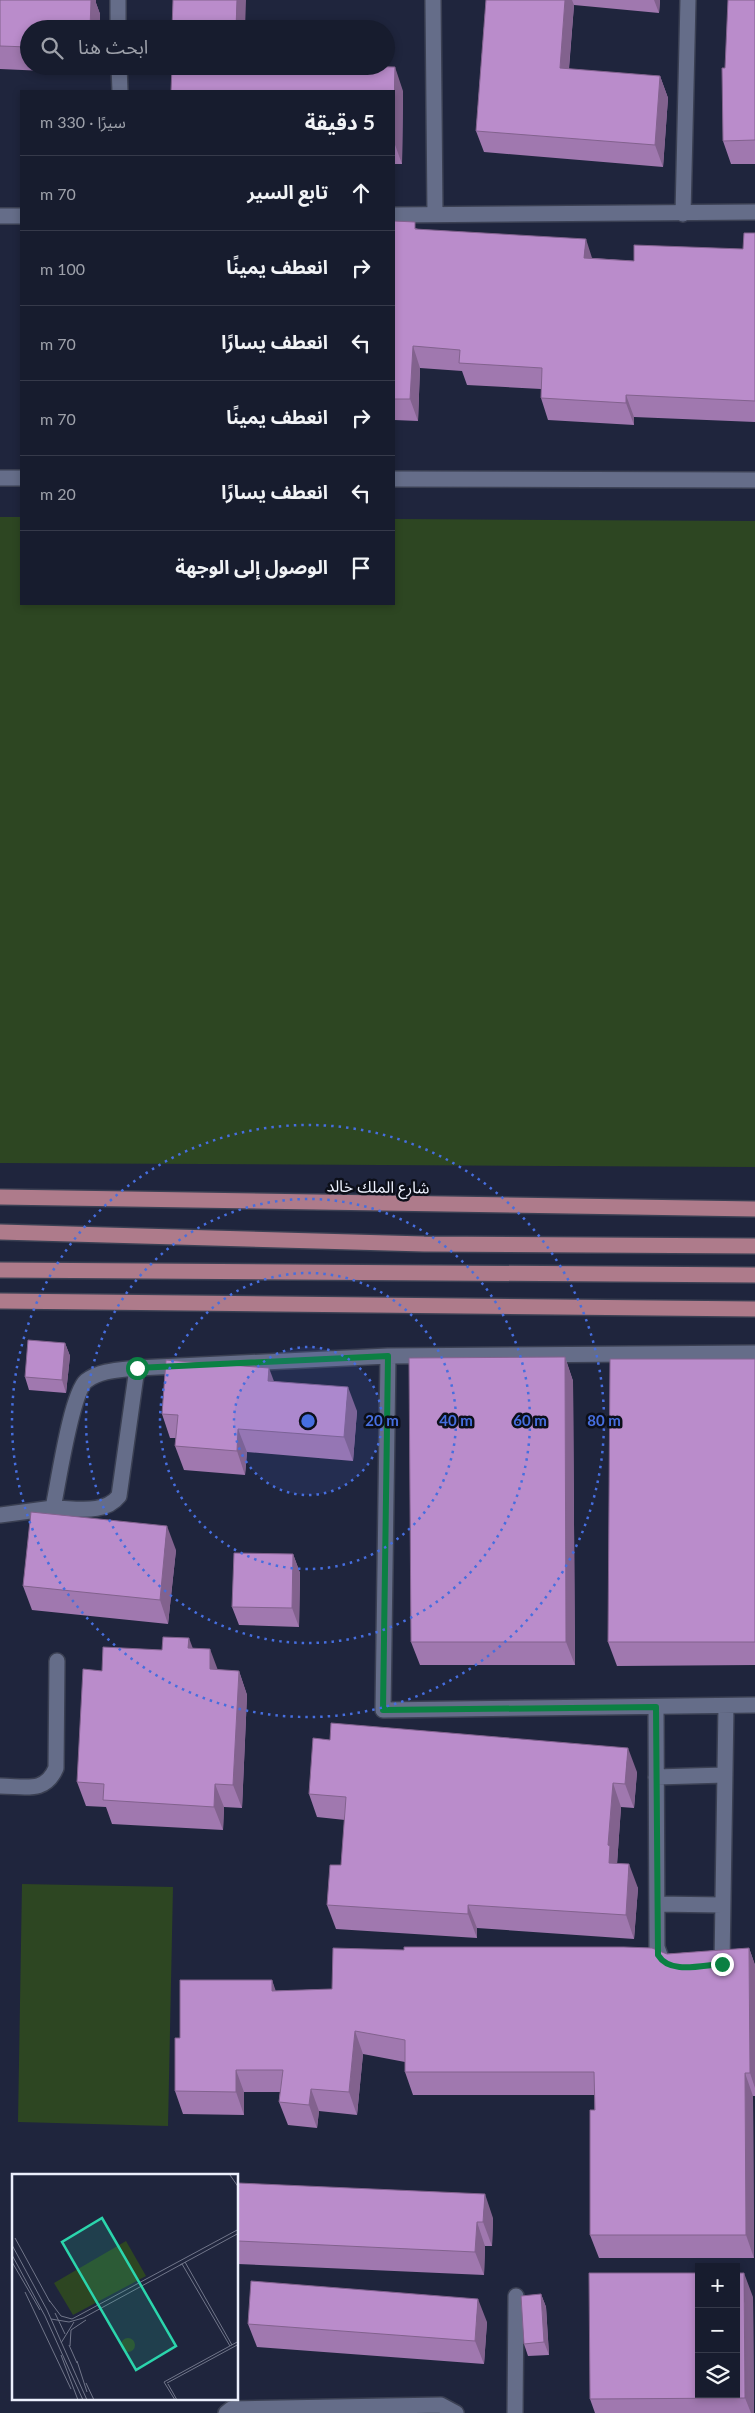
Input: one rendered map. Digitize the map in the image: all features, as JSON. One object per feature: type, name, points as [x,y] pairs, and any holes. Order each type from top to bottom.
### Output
[{"type":"main road","name":"شارع الملك خالد","points":[[0,1197],[755,1210]]},
{"type":"main road","points":[[0,1232],[424,1244],[755,1246]]},
{"type":"main road","points":[[0,1270],[755,1275]]},
{"type":"main road","points":[[0,1301],[755,1309]]},
{"type":"street","points":[[118,0],[118,20]]},
{"type":"street","points":[[433,0],[435,214]]},
{"type":"street","points":[[683,214],[688,0]]},
{"type":"street","points":[[119,75],[120,90]]},
{"type":"street","points":[[395,214],[683,214],[755,212]]},
{"type":"street","points":[[0,216],[20,216]]},
{"type":"street","points":[[0,478],[20,478]]},
{"type":"street","points":[[395,479],[755,480]]},
{"type":"street","points":[[53,1508],[75,1400],[84,1382],[100,1373],[137,1368],[388,1356],[755,1353]]},
{"type":"street","points":[[388,1356],[383,1710],[755,1705]]},
{"type":"street","points":[[0,1515],[53,1508],[103,1508],[113,1504],[119,1496],[137,1368]]},
{"type":"street","points":[[0,1786],[40,1787],[51,1779],[56,1768],[57,1661]]},
{"type":"street","points":[[722,1964],[726,1706]]},
{"type":"street","points":[[656,1707],[656,1904],[658,1955],[662,1961],[675,1967],[684,1967]]},
{"type":"street","points":[[656,1777],[725,1775]]},
{"type":"street","points":[[656,1904],[722,1905]]},
{"type":"street","points":[[703,1965],[738,1963]]},
{"type":"street","points":[[515,2413],[516,2296]]},
{"type":"street","points":[[226,2413],[231,2409],[397,2410],[441,2405],[456,2413]]},
{"type":"green space","points":[[0,517],[20,517],[20,605],[395,605],[395,519],[755,521],[755,1167],[0,1163]]},
{"type":"green space","points":[[22,1884],[173,1887],[168,2126],[18,2122]]},
{"type":"building","points":[[0,0],[91,0],[90,20],[20,20],[20,47],[0,46]]},
{"type":"building","points":[[173,0],[237,0],[236,20],[172,20]]},
{"type":"building","points":[[486,0],[565,0],[560,68],[660,76],[655,145],[476,131]]},
{"type":"building","points":[[728,0],[755,0],[755,140],[723,141],[722,68],[725,68]]},
{"type":"building","points":[[172,75],[395,75],[394,90],[171,90]]},
{"type":"building","points":[[395,221],[415,222],[415,229],[586,239],[584,258],[634,261],[634,245],[743,249],[744,233],[755,233],[755,401],[626,395],[626,403],[541,398],[542,368],[459,363],[460,350],[413,346],[410,399],[395,399]]},
{"type":"building","points":[[28,1340],[65,1343],[62,1380],[25,1377]]},
{"type":"building","points":[[565,1357],[566,1642],[411,1642],[409,1358]]},
{"type":"building","points":[[610,1359],[755,1359],[755,1642],[608,1642]]},
{"type":"building","points":[[166,1360],[269,1368],[268,1381],[348,1387],[344,1437],[238,1429],[237,1451],[175,1446],[178,1415],[162,1414]]},
{"type":"building","points":[[31,1512],[167,1526],[160,1600],[23,1586]]},
{"type":"building","points":[[234,1553],[293,1554],[292,1608],[232,1607]]},
{"type":"building","points":[[163,1637],[189,1638],[188,1648],[210,1649],[210,1669],[239,1671],[233,1785],[215,1784],[214,1807],[103,1800],[104,1784],[77,1782],[83,1669],[102,1671],[103,1647],[162,1650]]},
{"type":"building","points":[[331,1723],[628,1748],[625,1784],[613,1783],[608,1845],[610,1846],[609,1863],[629,1864],[626,1915],[468,1905],[468,1914],[327,1905],[330,1865],[341,1865],[346,1797],[309,1794],[313,1738],[330,1740]]},
{"type":"building","points":[[404,1947],[624,1947],[652,1948],[667,1954],[749,1948],[750,2073],[745,2073],[746,2235],[590,2235],[590,2110],[595,2110],[594,2072],[405,2072],[405,2040],[355,2031],[349,2092],[311,2089],[309,2105],[279,2102],[283,2070],[236,2070],[236,2092],[175,2091],[175,2038],[180,2038],[180,1980],[272,1980],[272,1991],[332,1989],[333,1948],[404,1950]]},
{"type":"building","points":[[239,2183],[485,2194],[483,2222],[477,2222],[475,2252],[239,2241]]},
{"type":"building","points":[[589,2273],[695,2273],[695,2398],[740,2398],[740,2273],[744,2273],[745,2398],[590,2399]]},
{"type":"building","points":[[251,2281],[478,2299],[475,2341],[248,2324]]},
{"type":"building","points":[[541,2294],[544,2342],[524,2344],[521,2296]]},
{"type":"route","points":[[137,1368],[388,1356],[383,1710],[656,1707],[658,1955],[662,1961],[675,1967],[722,1964]]}]
